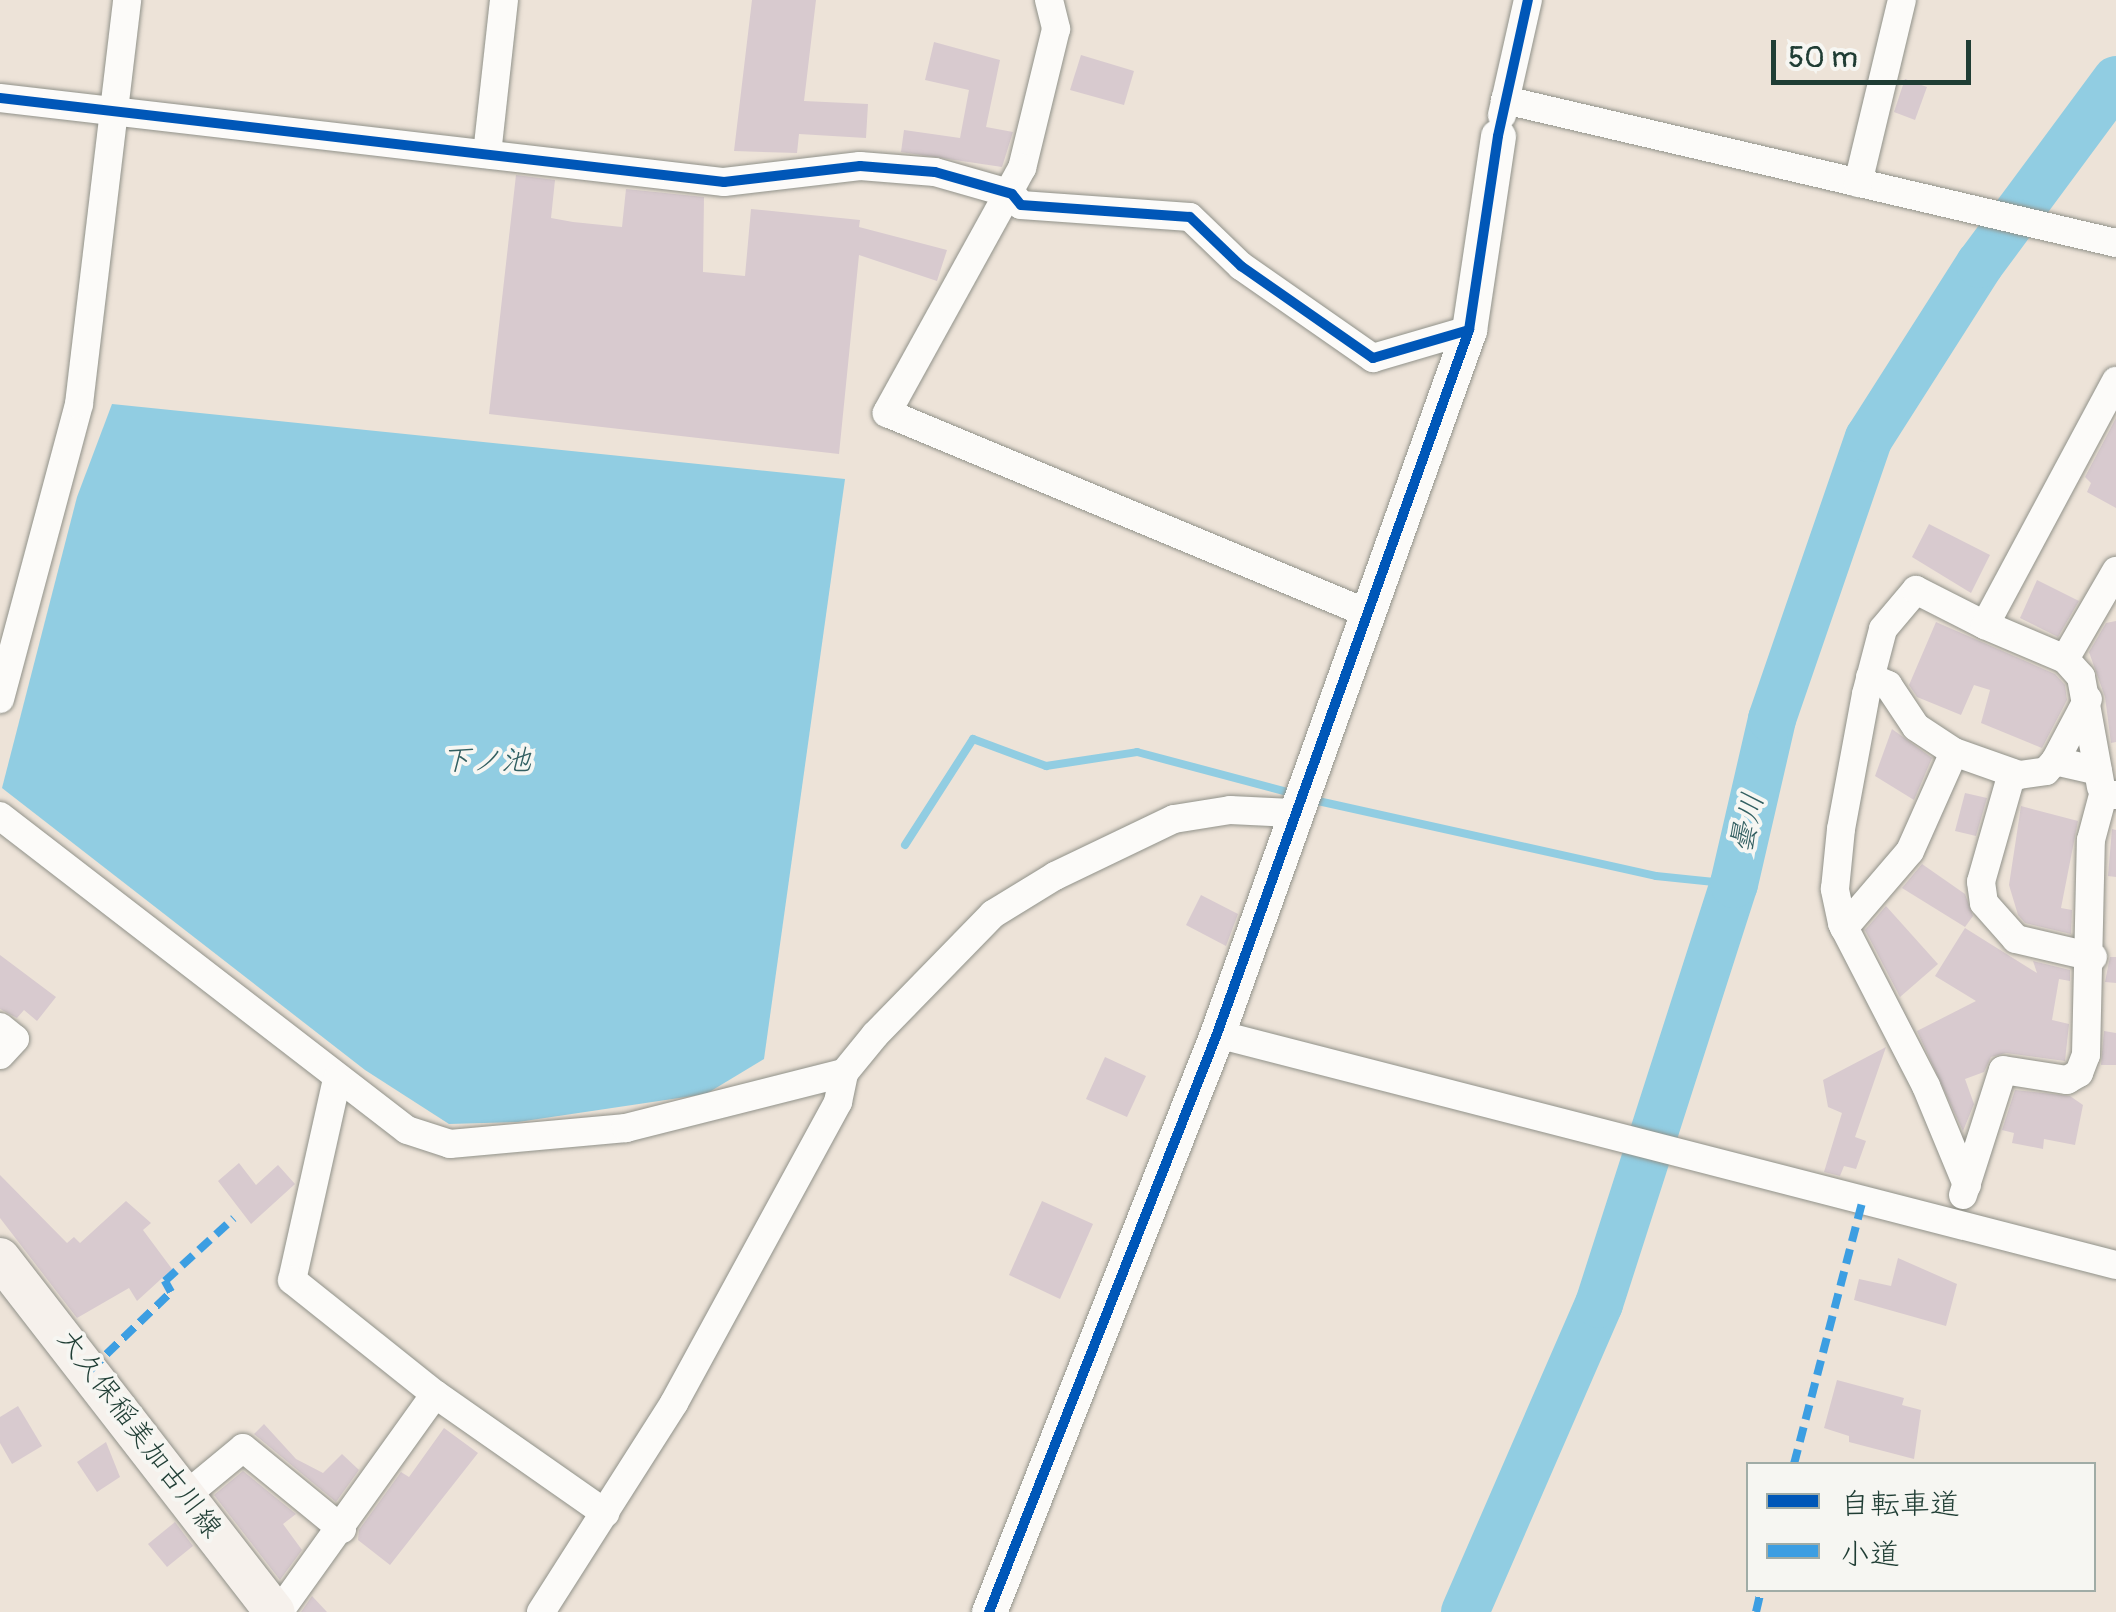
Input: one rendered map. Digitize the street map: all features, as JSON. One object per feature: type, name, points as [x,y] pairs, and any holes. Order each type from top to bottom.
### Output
[{"type":"main road","name":"大久保稲美加古川線","points":[[0,1258],[185,1496],[268,1610]]},
{"type":"street","points":[[0,699],[79,404],[127,0]]},
{"type":"street","points":[[487,154],[504,0]]},
{"type":"street","points":[[1050,0],[1056,30],[1012,194],[887,412],[1367,613]]},
{"type":"street","points":[[989,1612],[1217,1034],[1292,813],[1469,330],[1498,136],[1528,0]]},
{"type":"street","points":[[1858,183],[1902,0]]},
{"type":"street","points":[[0,98],[724,182],[860,166],[935,172],[1012,194],[1021,205],[1190,216],[1241,266],[1372,358],[1469,330]]},
{"type":"street","points":[[1506,100],[2116,243]]},
{"type":"street","points":[[1985,625],[2116,381]]},
{"type":"street","points":[[2065,659],[2116,571]]},
{"type":"street","points":[[1952,1219],[1967,1185],[2003,1070],[2067,1080],[2079,1072],[2086,1055],[2093,957],[2091,840],[2106,787],[2088,699],[2065,659],[1916,590],[1883,629],[1841,828],[1835,889],[1844,928],[1926,1086],[1967,1185]]},
{"type":"street","points":[[1870,677],[1888,685],[1916,728],[1954,752],[2012,773],[2033,776],[2056,761],[2088,699]]},
{"type":"street","points":[[1844,928],[1910,851],[1954,752]]},
{"type":"street","points":[[2056,761],[2106,787]]},
{"type":"street","points":[[2012,773],[1981,882],[1984,903],[2016,938],[2093,957]]},
{"type":"street","points":[[542,1612],[674,1403],[838,1102],[844,1073],[993,914],[1054,876],[1174,819],[1230,810],[1292,813]]},
{"type":"street","points":[[0,816],[337,1079],[407,1130],[450,1144],[626,1128],[844,1073]]},
{"type":"street","points":[[0,1027],[15,1039],[0,1055]]},
{"type":"street","points":[[1217,1034],[1952,1219],[2116,1265]]},
{"type":"street","points":[[337,1079],[292,1280],[435,1394],[605,1513]]},
{"type":"street","points":[[268,1610],[342,1529],[435,1394]]},
{"type":"street","points":[[185,1496],[244,1448],[342,1529]]},
{"type":"water","name":"下ノ池","points":[[112,404],[845,479],[764,1059],[706,1094],[518,1122],[449,1124],[365,1070],[2,788],[77,497]]},
{"type":"building","points":[[752,0],[816,0],[804,101],[868,104],[866,138],[799,134],[797,153],[734,151]]},
{"type":"building","points":[[934,42],[1000,60],[986,127],[1013,132],[1002,167],[901,152],[904,130],[960,138],[969,90],[925,80]]},
{"type":"building","points":[[1081,55],[1134,71],[1124,105],[1070,90]]},
{"type":"building","points":[[1905,79],[1927,87],[1915,120],[1894,112]]},
{"type":"building","points":[[516,175],[555,180],[551,218],[573,222],[622,227],[626,189],[704,197],[703,272],[745,276],[751,209],[860,220],[859,227],[947,250],[937,281],[859,255],[839,454],[489,414]]},
{"type":"building","points":[[2116,418],[2116,508],[2087,492],[2091,483],[2085,477]]},
{"type":"building","points":[[1929,524],[1990,555],[1971,593],[1912,557]]},
{"type":"building","points":[[2037,580],[2079,601],[2058,637],[2020,618]]},
{"type":"building","points":[[2116,621],[2116,742],[2111,743],[2105,697],[2089,652],[2106,623]]},
{"type":"building","points":[[1936,622],[2055,674],[2065,685],[2067,700],[2042,748],[1981,723],[1990,690],[1974,685],[1961,715],[1917,697],[1909,685]]},
{"type":"building","points":[[1892,729],[1932,758],[1914,800],[1875,776]]},
{"type":"building","points":[[1965,793],[1987,798],[1976,836],[1955,831]]},
{"type":"building","points":[[2021,806],[2078,821],[2061,908],[2072,910],[2071,934],[2025,923],[2018,915],[2009,885]]},
{"type":"building","points":[[2112,829],[2116,830],[2116,877],[2108,876]]},
{"type":"building","points":[[1922,864],[1965,894],[1973,916],[1965,927],[1902,888]]},
{"type":"building","points":[[1201,895],[1238,914],[1226,946],[1186,925]]},
{"type":"building","points":[[1886,906],[1938,964],[1900,997],[1865,930]]},
{"type":"building","points":[[1965,928],[2037,973],[2033,961],[2070,970],[2070,981],[2059,979],[2052,1020],[2069,1024],[2065,1061],[2006,1053],[1991,1057],[1984,1072],[1965,1079],[1974,1104],[1963,1131],[1917,1031],[1976,1001],[1935,976]]},
{"type":"building","points":[[0,955],[56,997],[37,1021],[24,1010],[17,1018],[0,1009]]},
{"type":"building","points":[[2110,957],[2116,957],[2116,983],[2105,982]]},
{"type":"building","points":[[2104,1031],[2116,1033],[2116,1065],[2101,1065]]},
{"type":"building","points":[[1886,1047],[1855,1137],[1866,1141],[1856,1169],[1844,1166],[1840,1176],[1824,1172],[1842,1113],[1828,1107],[1823,1080]]},
{"type":"building","points":[[1105,1057],[1146,1076],[1127,1117],[1086,1099]]},
{"type":"building","points":[[2015,1090],[2070,1096],[2083,1105],[2075,1145],[2044,1139],[2043,1149],[2012,1143],[2014,1133],[2002,1130]]},
{"type":"building","points":[[239,1163],[256,1185],[278,1165],[295,1184],[251,1224],[218,1181]]},
{"type":"building","points":[[0,1175],[67,1243],[74,1237],[80,1243],[126,1201],[151,1223],[143,1230],[172,1269],[137,1301],[129,1288],[77,1318],[0,1218]]},
{"type":"building","points":[[1042,1201],[1093,1224],[1060,1299],[1009,1275]]},
{"type":"building","points":[[1898,1258],[1957,1284],[1946,1326],[1854,1300],[1859,1279],[1891,1286]]},
{"type":"building","points":[[1837,1380],[1904,1398],[1902,1405],[1921,1410],[1914,1459],[1849,1442],[1849,1436],[1824,1428]]},
{"type":"building","points":[[18,1406],[42,1446],[12,1464],[0,1443],[0,1417]]},
{"type":"building","points":[[264,1424],[296,1459],[323,1473],[342,1454],[359,1470],[336,1502],[254,1434]]},
{"type":"building","points":[[444,1428],[478,1453],[390,1565],[358,1540],[359,1530],[401,1472],[409,1477]]},
{"type":"building","points":[[106,1442],[120,1477],[97,1492],[77,1462]]},
{"type":"building","points":[[243,1471],[296,1514],[283,1524],[302,1550],[280,1580],[214,1495]]},
{"type":"building","points":[[175,1522],[193,1546],[167,1567],[148,1544]]},
{"type":"building","points":[[312,1596],[327,1612],[301,1612]]},
{"type":"waterway","name":"曇川","points":[[1465,1612],[1599,1304],[1734,884],[1772,719],[1869,438],[1980,264],[2116,80]]},
{"type":"waterway","points":[[905,845],[973,739],[1046,766],[1137,752],[1291,793]]},
{"type":"waterway","points":[[1309,799],[1656,876],[1734,884]]},
{"type":"marked path","points":[[1795,1462],[1863,1199]]},
{"type":"marked path","points":[[90,1370],[171,1292],[165,1281],[234,1218]]},
{"type":"marked path","points":[[1756,1612],[1761,1592]]},
{"type":"cycle path","points":[[989,1612],[1217,1034],[1469,330],[1498,136],[1528,0]]},
{"type":"cycle path","points":[[0,98],[724,182],[860,166],[935,172],[1012,194],[1021,205],[1190,217],[1241,266],[1373,358],[1469,330]]}]
